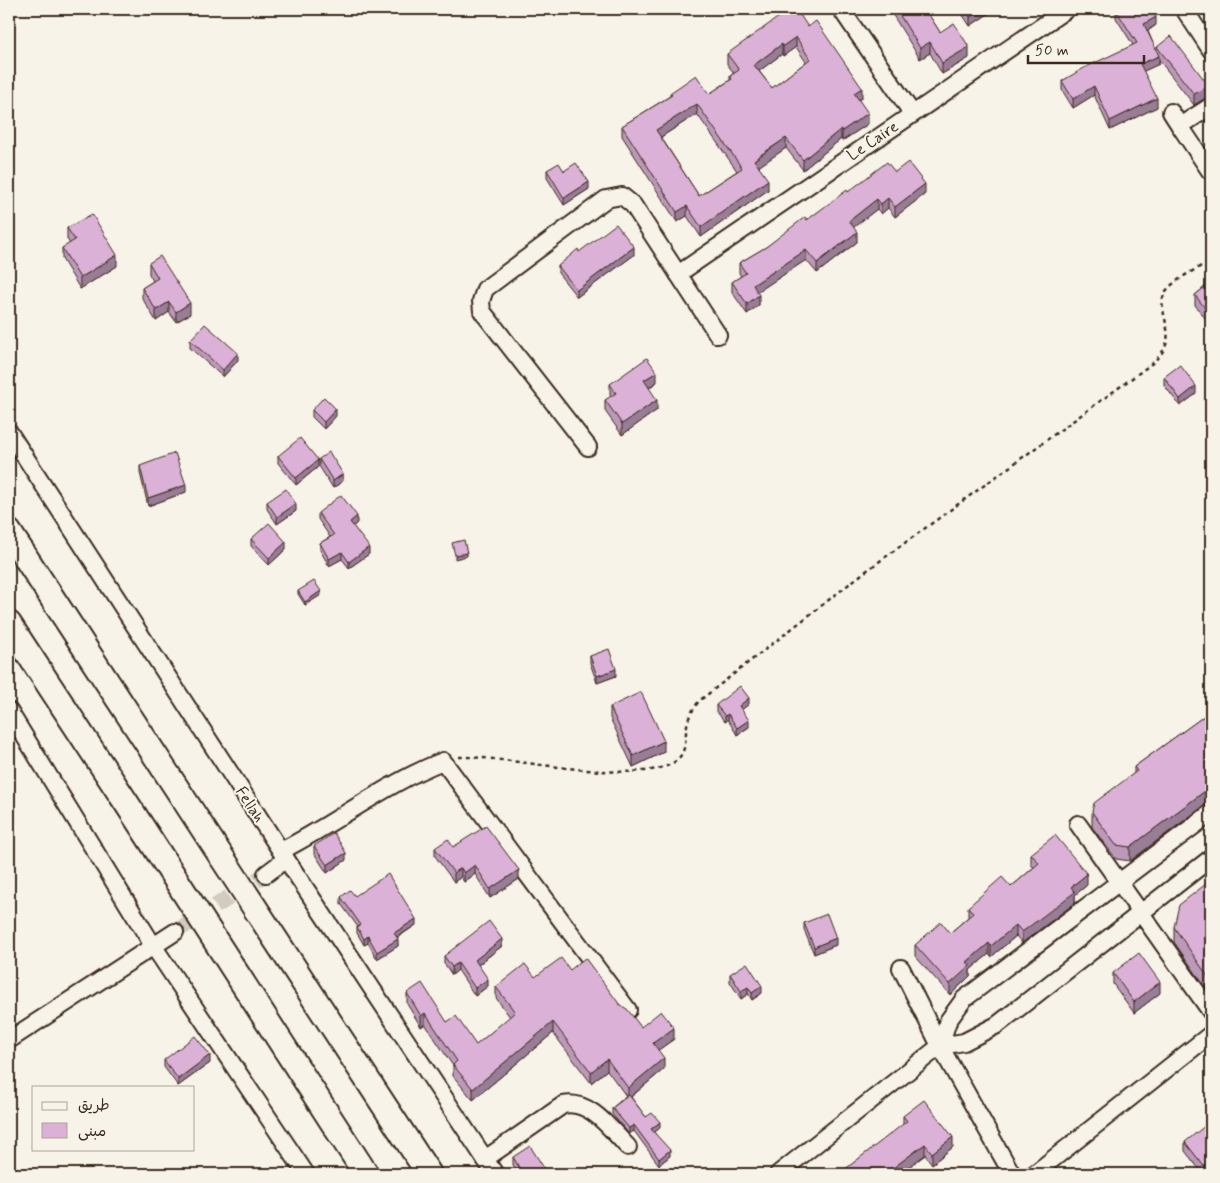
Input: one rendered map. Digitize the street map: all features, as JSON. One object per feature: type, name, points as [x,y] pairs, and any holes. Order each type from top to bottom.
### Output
[{"type":"highway","points":[[9,532],[429,1174]]},
{"type":"highway","points":[[9,624],[366,1174]]},
{"type":"street","points":[[842,9],[912,113]]},
{"type":"street","name":"Le Caire","points":[[678,274],[1067,9]]},
{"type":"street","points":[[1184,9],[1211,50]]},
{"type":"street","points":[[1180,126],[1211,106]]},
{"type":"street","points":[[1170,112],[1210,171]]},
{"type":"street","points":[[588,447],[482,311],[481,301],[485,289],[606,199],[622,196],[633,205],[718,335]]},
{"type":"street","name":"Fellah","points":[[9,432],[284,855],[495,1174]]},
{"type":"street","points":[[9,711],[154,947],[306,1174]]},
{"type":"street","points":[[266,874],[284,855],[326,827],[404,779],[443,761],[628,1010]]},
{"type":"street","points":[[940,1046],[948,1020],[964,999],[1211,813]]},
{"type":"street","points":[[1078,824],[1211,1012]]},
{"type":"street","points":[[778,1174],[940,1046],[964,1042],[987,1032],[1211,858]]},
{"type":"street","points":[[9,1040],[175,932]]},
{"type":"street","points":[[901,968],[940,1046],[1012,1174]]},
{"type":"street","points":[[1034,1174],[1211,1034]]},
{"type":"street","points":[[485,1159],[563,1105],[571,1104],[587,1108],[628,1147]]},
{"type":"path","points":[[443,761],[449,758],[467,756],[592,771],[618,772],[658,768],[672,764],[684,749],[688,720],[699,701],[862,574],[1150,365],[1167,344],[1168,332],[1163,304],[1164,294],[1170,287],[1211,260]]},
{"type":"building","points":[[790,9],[796,9],[808,27],[816,21],[862,88],[854,93],[868,113],[842,131],[841,129],[803,160],[786,138],[762,154],[754,160],[768,180],[701,227],[687,206],[677,212],[622,126],[672,95],[670,93],[696,75],[709,94],[732,79],[730,76],[739,70],[727,54]],"holes":[[[796,37],[810,59],[772,88],[754,65],[782,44],[783,46]],[[697,104],[742,168],[699,196],[656,130]]]},
{"type":"building","points":[[896,9],[925,9],[940,32],[954,23],[969,47],[942,63],[930,42],[920,48]]},
{"type":"building","points":[[965,9],[982,9],[970,17]]},
{"type":"building","points":[[1151,9],[1156,17],[1144,24],[1159,56],[1140,64],[1157,98],[1110,121],[1094,86],[1073,99],[1062,81],[1084,68],[1137,43],[1116,10]]},
{"type":"building","points":[[1171,36],[1209,86],[1194,94],[1157,47]]},
{"type":"building","points":[[887,162],[895,172],[908,162],[925,184],[895,207],[888,198],[881,204],[877,199],[849,221],[857,232],[817,263],[806,250],[753,285],[759,295],[747,304],[732,282],[746,273],[739,263],[766,247],[805,217],[807,220]]},
{"type":"building","points":[[559,163],[564,171],[576,163],[589,182],[564,198],[547,170]]},
{"type":"building","points":[[92,214],[117,255],[80,278],[62,248],[75,240],[67,228]]},
{"type":"building","points":[[616,224],[634,247],[577,290],[558,266],[578,249],[579,252]]},
{"type":"building","points":[[160,256],[190,303],[176,312],[169,302],[156,310],[142,288],[158,278],[149,263]]},
{"type":"building","points":[[1211,282],[1211,316],[1195,295]]},
{"type":"building","points":[[205,324],[238,353],[223,370],[190,340]]},
{"type":"building","points":[[647,358],[657,372],[644,380],[657,400],[622,424],[605,400],[616,393],[610,384]]},
{"type":"building","points":[[1180,365],[1196,386],[1180,399],[1164,377]]},
{"type":"building","points":[[324,397],[336,409],[324,422],[312,410]]},
{"type":"building","points":[[300,438],[318,460],[296,478],[278,456]]},
{"type":"building","points":[[329,452],[343,474],[333,481],[319,459]]},
{"type":"building","points":[[175,453],[186,485],[148,498],[140,466]]},
{"type":"building","points":[[286,489],[296,504],[277,517],[267,502]]},
{"type":"building","points":[[341,495],[357,516],[350,522],[369,547],[349,562],[342,552],[329,559],[320,543],[334,535],[318,513]]},
{"type":"building","points":[[269,523],[286,542],[269,558],[251,539]]},
{"type":"building","points":[[464,540],[467,553],[455,555],[452,543]]},
{"type":"building","points":[[314,581],[321,591],[305,602],[298,591]]},
{"type":"building","points":[[609,649],[616,669],[597,676],[590,656]]},
{"type":"building","points":[[740,686],[749,698],[739,706],[749,720],[737,728],[728,714],[725,716],[716,705]]},
{"type":"building","points":[[641,692],[664,741],[633,756],[610,707]]},
{"type":"building","points":[[1211,711],[1211,789],[1205,791],[1130,847],[1116,845],[1092,812],[1094,803],[1137,771],[1134,767]]},
{"type":"building","points":[[486,826],[519,870],[490,889],[475,865],[464,873],[461,868],[454,873],[435,848],[448,839],[453,847]]},
{"type":"building","points":[[334,833],[346,853],[327,865],[314,846]]},
{"type":"building","points":[[1055,835],[1087,874],[1071,887],[1075,892],[1022,932],[1016,925],[991,946],[989,943],[967,962],[970,966],[950,984],[915,945],[941,922],[950,933],[973,913],[968,907],[1002,877],[1011,887],[1039,863],[1031,854]]},
{"type":"building","points":[[388,874],[416,919],[394,933],[398,939],[377,952],[368,936],[364,939],[357,927],[361,925],[341,897],[350,890],[355,896]]},
{"type":"building","points":[[1211,880],[1211,981],[1174,927],[1179,905]]},
{"type":"building","points":[[827,914],[836,938],[814,947],[804,923]]},
{"type":"building","points":[[489,921],[502,939],[475,960],[488,979],[475,988],[458,963],[452,967],[444,956]]},
{"type":"building","points":[[1139,953],[1160,982],[1134,1002],[1113,973]]},
{"type":"building","points":[[561,958],[570,970],[585,958],[620,1005],[627,1009],[641,1027],[661,1011],[674,1028],[653,1043],[664,1058],[628,1088],[607,1059],[591,1072],[553,1022],[473,1089],[453,1065],[457,1061],[425,1013],[421,1016],[407,993],[422,983],[447,1022],[456,1016],[476,1045],[515,1012],[496,987],[525,964],[535,977]]},
{"type":"building","points":[[747,963],[762,986],[752,993],[748,987],[741,991],[730,974]]},
{"type":"building","points":[[195,1036],[210,1055],[178,1079],[164,1060]]},
{"type":"building","points":[[629,1095],[646,1117],[652,1113],[660,1122],[651,1129],[670,1150],[659,1159],[634,1125],[629,1128],[612,1108]]},
{"type":"building","points":[[924,1100],[953,1137],[932,1153],[925,1144],[885,1174],[839,1174],[907,1121],[903,1116]]},
{"type":"building","points":[[1211,1121],[1211,1174],[1210,1174],[1185,1142]]},
{"type":"building","points":[[530,1146],[544,1168],[534,1174],[523,1174],[513,1157]]},
{"type":"building","points":[[632,1169],[636,1174],[625,1174]]},
{"type":"tunnel","points":[[175,932],[266,874]]}]
